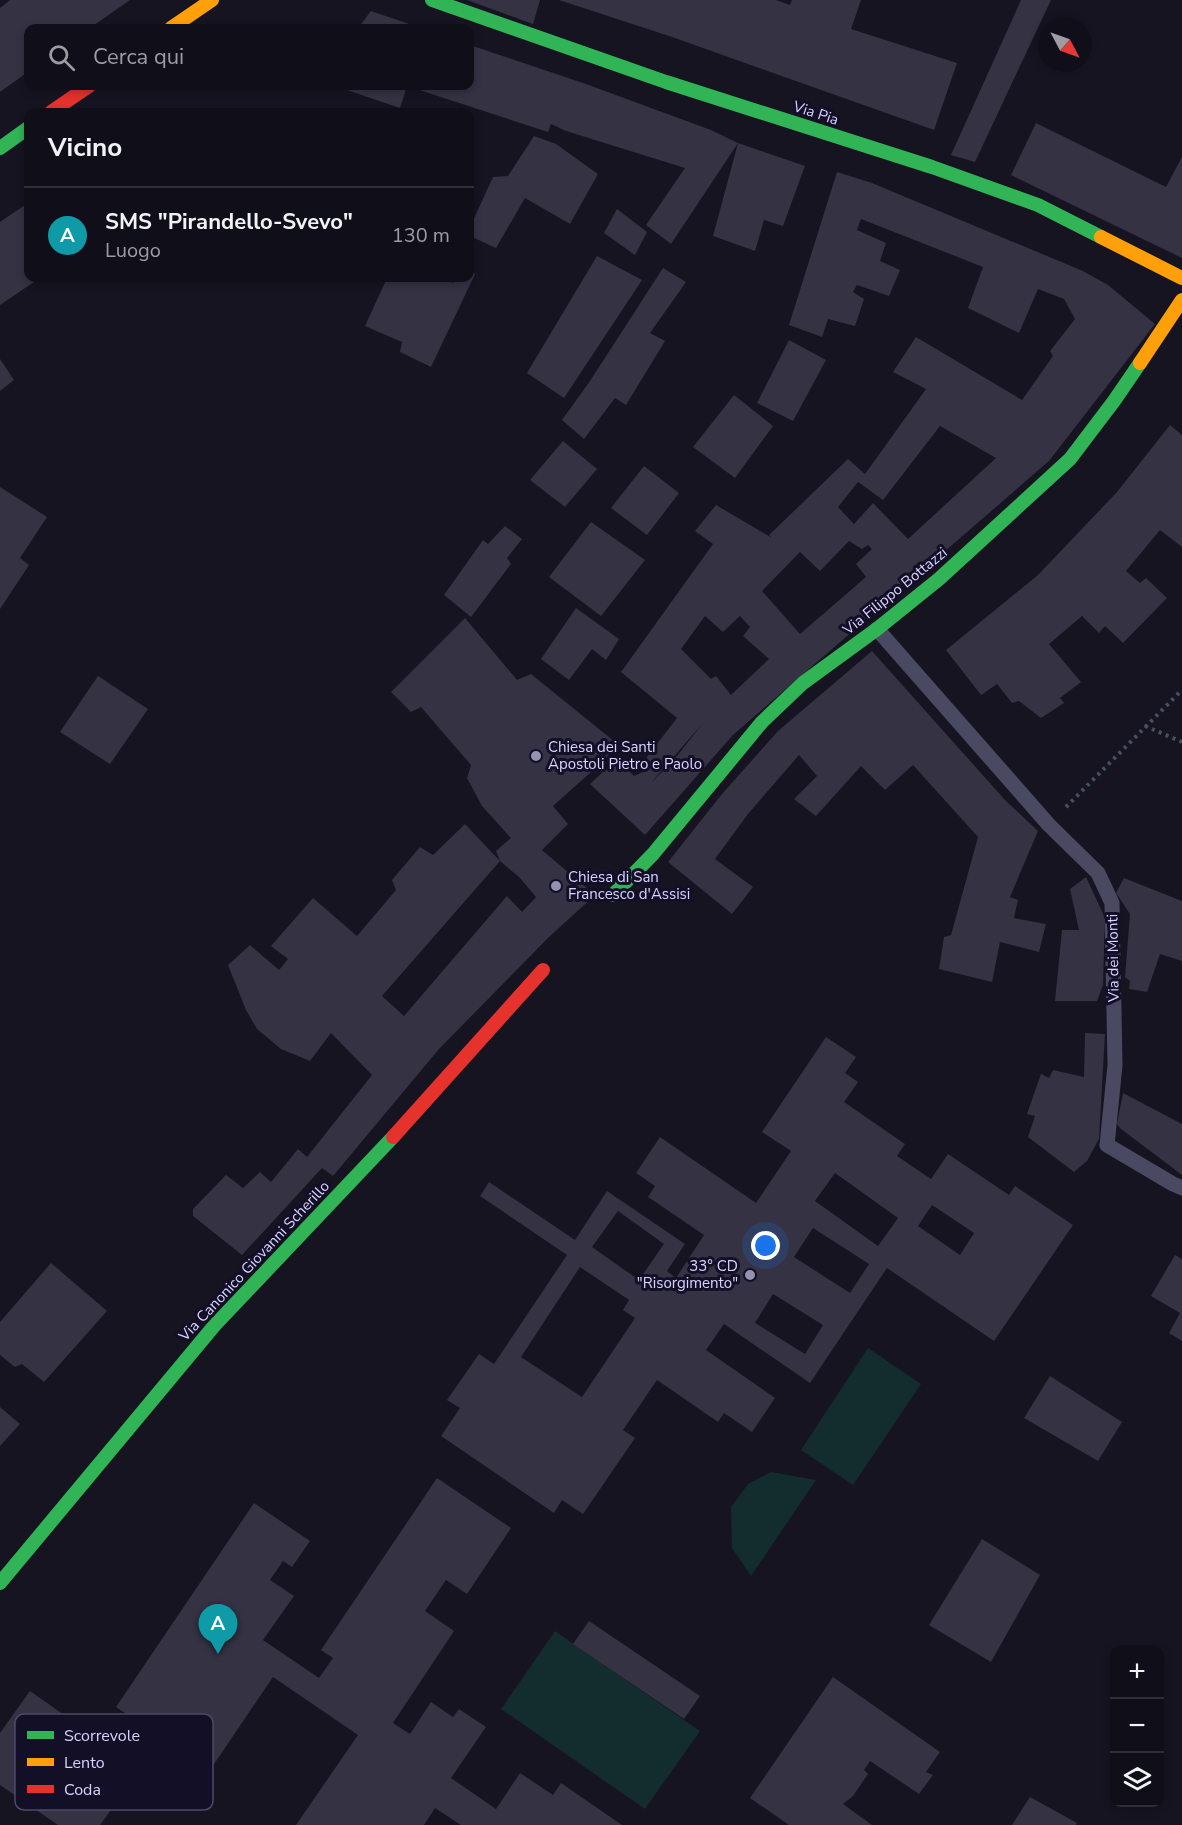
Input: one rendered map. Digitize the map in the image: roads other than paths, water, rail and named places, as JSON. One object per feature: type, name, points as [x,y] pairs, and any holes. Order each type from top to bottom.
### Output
[{"type":"street","points":[[177,24],[212,0]]},
{"type":"street","name":"Via Pia","points":[[432,0],[666,82],[932,167],[1038,205],[1182,278]]},
{"type":"street","points":[[57,108],[84,90]]},
{"type":"street","points":[[0,148],[24,131]]},
{"type":"street","name":"Via Filippo Bottazzi","points":[[613,895],[653,854],[762,722],[803,682],[877,629],[939,579],[1070,459],[1114,401],[1182,300]]},
{"type":"street","name":"Via Canonico Giovanni Scherillo","points":[[0,1583],[214,1326],[406,1124],[543,970]]},
{"type":"lane","name":"Via dei Monti","points":[[877,629],[1049,825],[1098,873],[1112,903],[1115,1065],[1107,1145],[1182,1188]]},
{"type":"place","name":"Chiesa dei Santi Apostoli Pietro e Paolo","points":[[536,756]]},
{"type":"place","name":"Chiesa di San Francesco d'Assisi","points":[[556,886]]},
{"type":"place","name":"33° CD \"Risorgimento\"","points":[[750,1275]]},
{"type":"place","name":"SMS \"Pirandello-Svevo\"","points":[[218,1654]]}]
